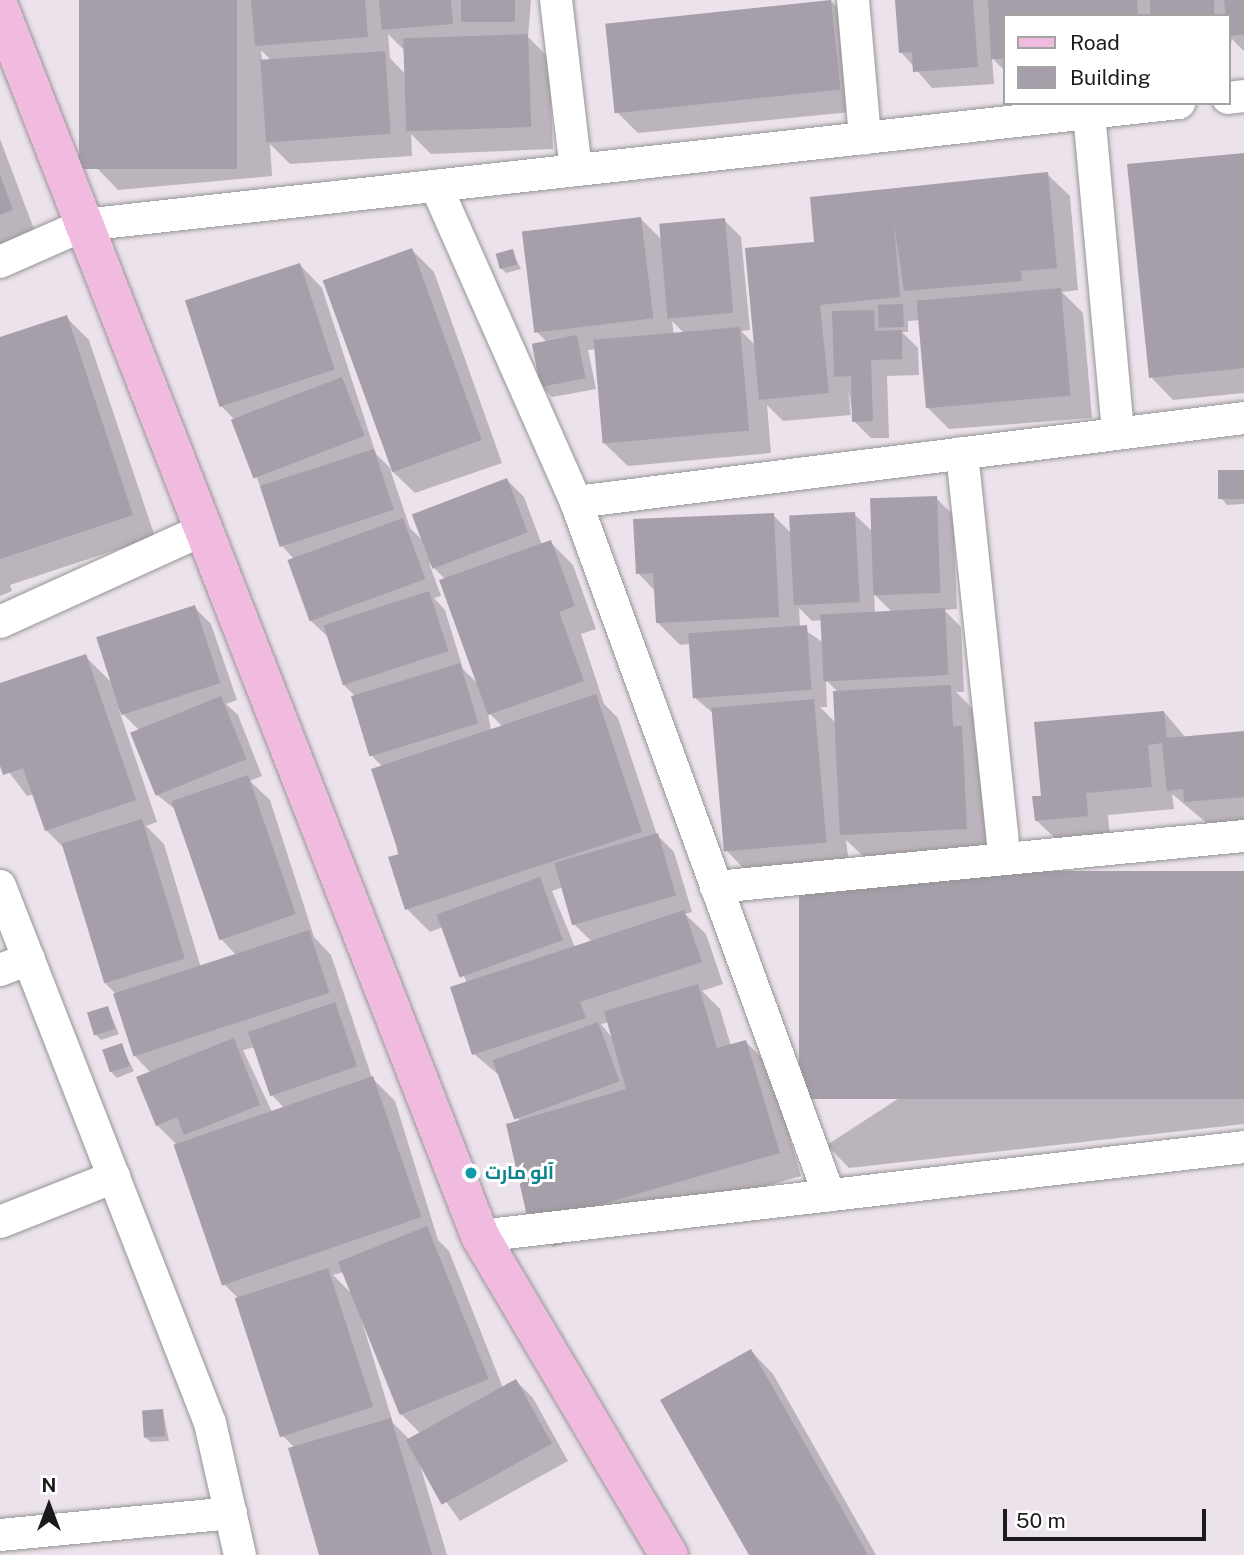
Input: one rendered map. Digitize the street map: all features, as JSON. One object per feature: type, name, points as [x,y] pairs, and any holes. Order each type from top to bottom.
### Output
[{"type":"street","points":[[556,0],[576,170]]},
{"type":"street","points":[[853,0],[865,138]]},
{"type":"street","points":[[0,9],[480,1236],[669,1555]]},
{"type":"street","points":[[0,262],[84,225],[1161,105]]},
{"type":"street","points":[[1089,113],[1118,433]]},
{"type":"street","points":[[436,186],[576,502],[829,1195]]},
{"type":"street","points":[[576,502],[1244,418]]},
{"type":"street","points":[[962,453],[1005,859]]},
{"type":"street","points":[[0,622],[204,530]]},
{"type":"street","points":[[716,887],[1244,836]]},
{"type":"street","points":[[0,886],[14,965],[114,1177],[210,1423],[240,1555]]},
{"type":"street","points":[[480,1236],[1244,1147]]},
{"type":"street","points":[[0,1222],[114,1177]]},
{"type":"street","points":[[0,1535],[231,1513]]},
{"type":"building","points":[[79,0],[237,0],[237,169],[79,169]]},
{"type":"building","points":[[251,0],[365,0],[368,37],[255,46]]},
{"type":"building","points":[[379,0],[451,0],[453,24],[382,30]]},
{"type":"building","points":[[461,0],[515,0],[515,22],[461,22]]},
{"type":"building","points":[[831,0],[840,90],[615,113],[605,24]]},
{"type":"building","points":[[895,0],[973,0],[978,67],[913,72],[912,52],[899,53]]},
{"type":"building","points":[[988,0],[1137,0],[1138,14],[1002,14],[1002,59],[991,59]]},
{"type":"building","points":[[1150,0],[1214,0],[1214,14],[1150,14]]},
{"type":"building","points":[[1224,0],[1244,0],[1244,35],[1230,36],[1230,14],[1226,14]]},
{"type":"building","points":[[528,34],[531,127],[406,131],[403,38]]},
{"type":"building","points":[[385,51],[391,134],[266,143],[260,60]]},
{"type":"building","points":[[1244,153],[1244,368],[1149,378],[1127,164]]},
{"type":"building","points":[[1048,172],[1057,268],[1021,271],[1022,281],[904,291],[894,224],[900,297],[820,305],[829,393],[759,400],[745,248],[814,242],[810,197]]},
{"type":"building","points":[[0,175],[13,210],[0,215]]},
{"type":"building","points":[[641,217],[653,318],[534,333],[522,232]]},
{"type":"building","points":[[725,218],[733,313],[668,318],[659,224]]},
{"type":"building","points":[[412,248],[482,440],[393,472],[323,280]]},
{"type":"building","points":[[513,249],[517,264],[500,269],[496,254]]},
{"type":"building","points":[[300,263],[335,370],[220,407],[185,300]]},
{"type":"building","points":[[1061,288],[1070,396],[926,408],[917,301]]},
{"type":"building","points":[[903,304],[904,327],[879,328],[878,305]]},
{"type":"building","points":[[874,310],[875,331],[902,330],[902,359],[871,360],[873,421],[852,422],[851,376],[834,377],[832,311]]},
{"type":"building","points":[[67,315],[133,515],[0,559],[0,337]]},
{"type":"building","points":[[740,327],[749,431],[603,443],[594,340]]},
{"type":"building","points":[[577,335],[585,378],[540,387],[532,344]]},
{"type":"building","points":[[342,377],[365,436],[253,478],[231,420]]},
{"type":"building","points":[[374,449],[394,510],[280,547],[260,486]]},
{"type":"building","points":[[1218,470],[1244,470],[1244,499],[1218,499]]},
{"type":"building","points":[[507,478],[528,532],[433,569],[412,515]]},
{"type":"building","points":[[937,496],[940,593],[873,595],[870,498]]},
{"type":"building","points":[[855,512],[860,602],[794,605],[789,515]]},
{"type":"building","points":[[774,513],[779,617],[656,623],[653,573],[636,574],[633,519]]},
{"type":"building","points":[[403,518],[425,579],[310,621],[287,560]]},
{"type":"building","points":[[551,540],[575,606],[559,612],[584,681],[488,715],[439,580]]},
{"type":"building","points":[[429,591],[448,651],[343,685],[323,625]]},
{"type":"building","points":[[195,605],[220,683],[121,715],[96,637]]},
{"type":"building","points":[[945,608],[949,675],[824,681],[820,615]]},
{"type":"building","points":[[807,625],[812,690],[693,698],[688,633]]},
{"type":"building","points":[[86,654],[136,800],[45,831],[23,768],[3,775],[0,766],[0,683]]},
{"type":"building","points":[[460,663],[478,723],[369,757],[351,696]]},
{"type":"building","points":[[951,685],[953,726],[962,726],[967,829],[840,835],[833,691]]},
{"type":"building","points":[[596,694],[642,832],[405,910],[388,857],[399,854],[371,769]]},
{"type":"building","points":[[221,696],[246,759],[156,796],[130,733]]},
{"type":"building","points":[[814,699],[827,842],[724,851],[711,708]]},
{"type":"building","points":[[1164,711],[1167,738],[1244,731],[1244,797],[1184,802],[1183,789],[1167,791],[1162,743],[1148,745],[1152,787],[1086,793],[1088,816],[1035,821],[1032,796],[1041,796],[1034,722]]},
{"type":"building","points":[[248,775],[296,914],[219,940],[171,801]]},
{"type":"building","points":[[142,819],[185,959],[104,983],[62,844]]},
{"type":"building","points":[[658,833],[676,895],[572,925],[554,863]]},
{"type":"building","points":[[799,871],[1244,871],[1244,1099],[799,1099]]},
{"type":"building","points":[[540,877],[563,940],[460,978],[437,915]]},
{"type":"building","points":[[684,910],[702,962],[580,1002],[586,1018],[472,1055],[450,987]]},
{"type":"building","points":[[309,930],[329,993],[133,1056],[113,994]]},
{"type":"building","points":[[698,984],[717,1048],[746,1040],[780,1153],[529,1225],[506,1124],[626,1089],[604,1011]]},
{"type":"building","points":[[335,1002],[357,1066],[270,1096],[248,1032]]},
{"type":"building","points":[[108,1006],[115,1029],[94,1035],[87,1012]]},
{"type":"building","points":[[598,1022],[620,1081],[514,1120],[493,1060]]},
{"type":"building","points":[[234,1038],[260,1105],[184,1135],[177,1117],[156,1126],[136,1077]]},
{"type":"building","points":[[122,1043],[130,1066],[110,1073],[102,1050]]},
{"type":"building","points":[[373,1076],[422,1217],[222,1286],[173,1145]]},
{"type":"building","points":[[427,1226],[489,1379],[400,1415],[338,1262]]},
{"type":"building","points":[[328,1268],[373,1407],[280,1437],[235,1298]]},
{"type":"building","points":[[751,1349],[868,1555],[749,1555],[660,1400]]},
{"type":"building","points":[[516,1379],[552,1444],[442,1505],[406,1440]]},
{"type":"building","points":[[163,1409],[165,1436],[144,1437],[142,1410]]},
{"type":"building","points":[[391,1418],[432,1555],[319,1555],[288,1448]]},
{"type":"place","name":"آلو مارت","points":[[471,1173]]}]
